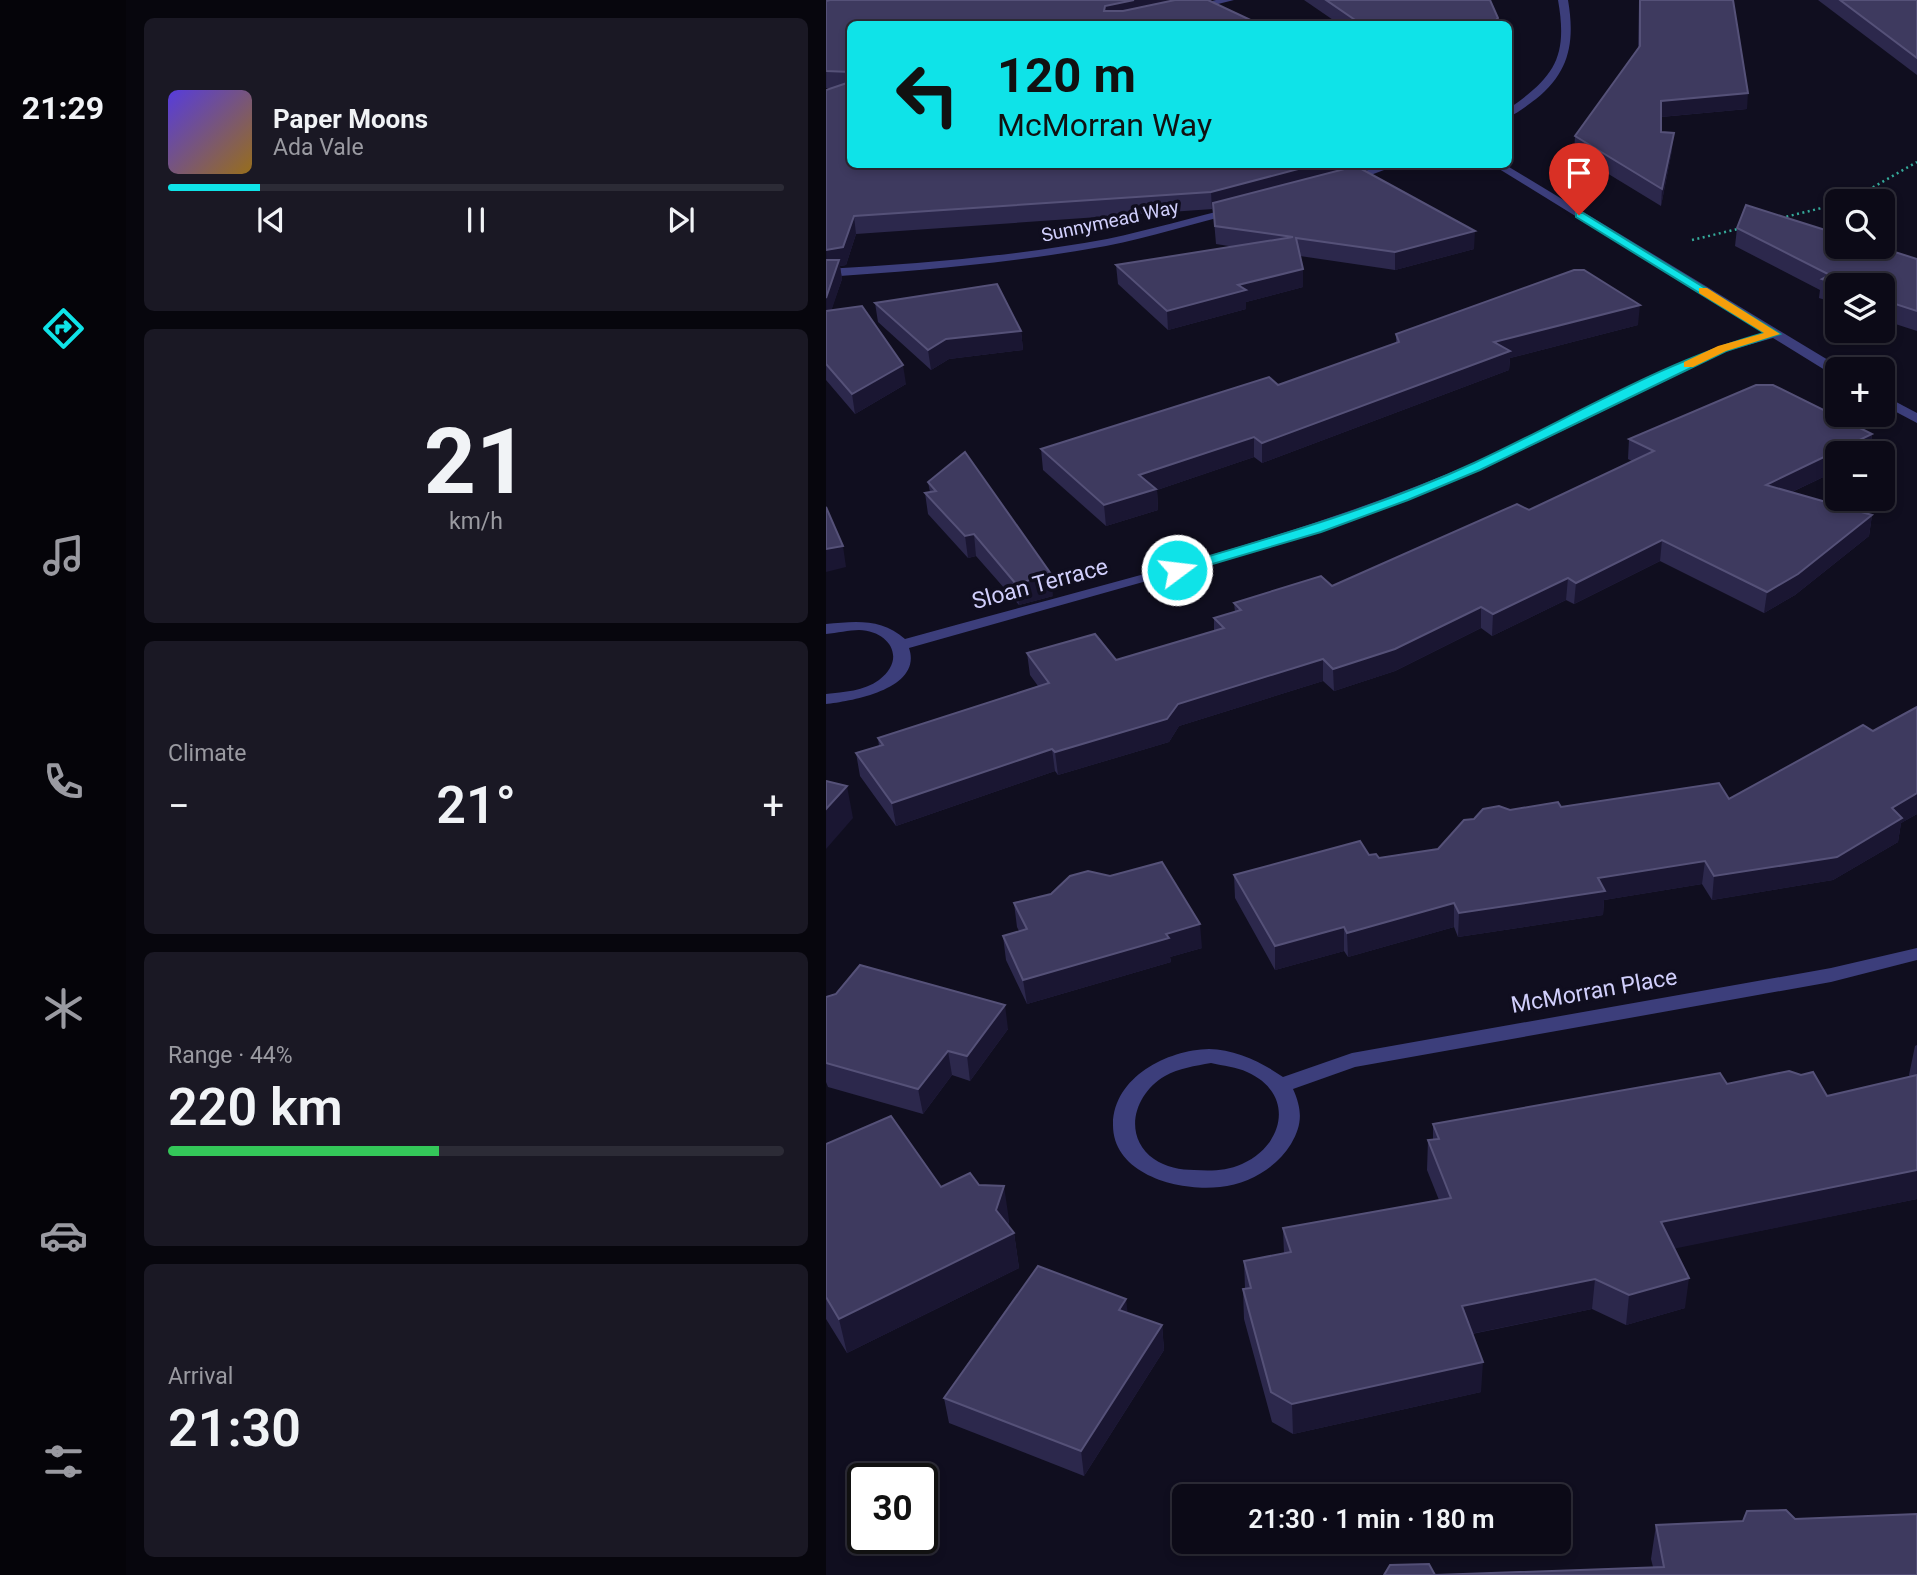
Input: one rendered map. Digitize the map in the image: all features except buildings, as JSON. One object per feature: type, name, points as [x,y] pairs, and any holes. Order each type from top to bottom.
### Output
[{"type":"street","points":[[1177,11],[1229,0]]},
{"type":"street","points":[[1512,111],[1540,93],[1563,64],[1570,31],[1563,0]]},
{"type":"street","points":[[1338,183],[1383,168]]},
{"type":"street","points":[[1503,168],[1825,364]]},
{"type":"street","name":"Sunnymead Way","points":[[826,273],[918,268],[1015,258],[1110,242],[1251,206]]},
{"type":"street","name":"Sloan Terrace","points":[[902,645],[1317,529],[1476,467],[1722,348],[1774,334]]},
{"type":"street","points":[[1895,406],[1917,419]]},
{"type":"street","points":[[826,629],[858,626],[877,629],[893,636],[902,645],[906,656],[902,668],[890,680],[852,696],[826,699]]},
{"type":"street","name":"McMorran Place","points":[[1282,1085],[1352,1060],[1831,975],[1917,954]]},
{"type":"street","points":[[1211,1056],[1240,1059],[1264,1070],[1282,1085],[1291,1103],[1292,1122],[1285,1141],[1269,1158],[1247,1171],[1222,1179],[1194,1180],[1168,1175],[1146,1164],[1130,1148],[1122,1128],[1125,1107],[1136,1087],[1157,1071],[1183,1061],[1211,1056]]},
{"type":"path","points":[[1870,189],[1917,162]]},
{"type":"path","points":[[1772,220],[1825,207]]},
{"type":"path","points":[[1642,253],[1746,227]]},
{"type":"slow traffic","points":[[1689,364],[1722,348],[1774,334],[1703,290]]},
{"type":"route","points":[[1177,570],[1317,529],[1403,497],[1476,467],[1722,348],[1774,334],[1579,215]]}]
